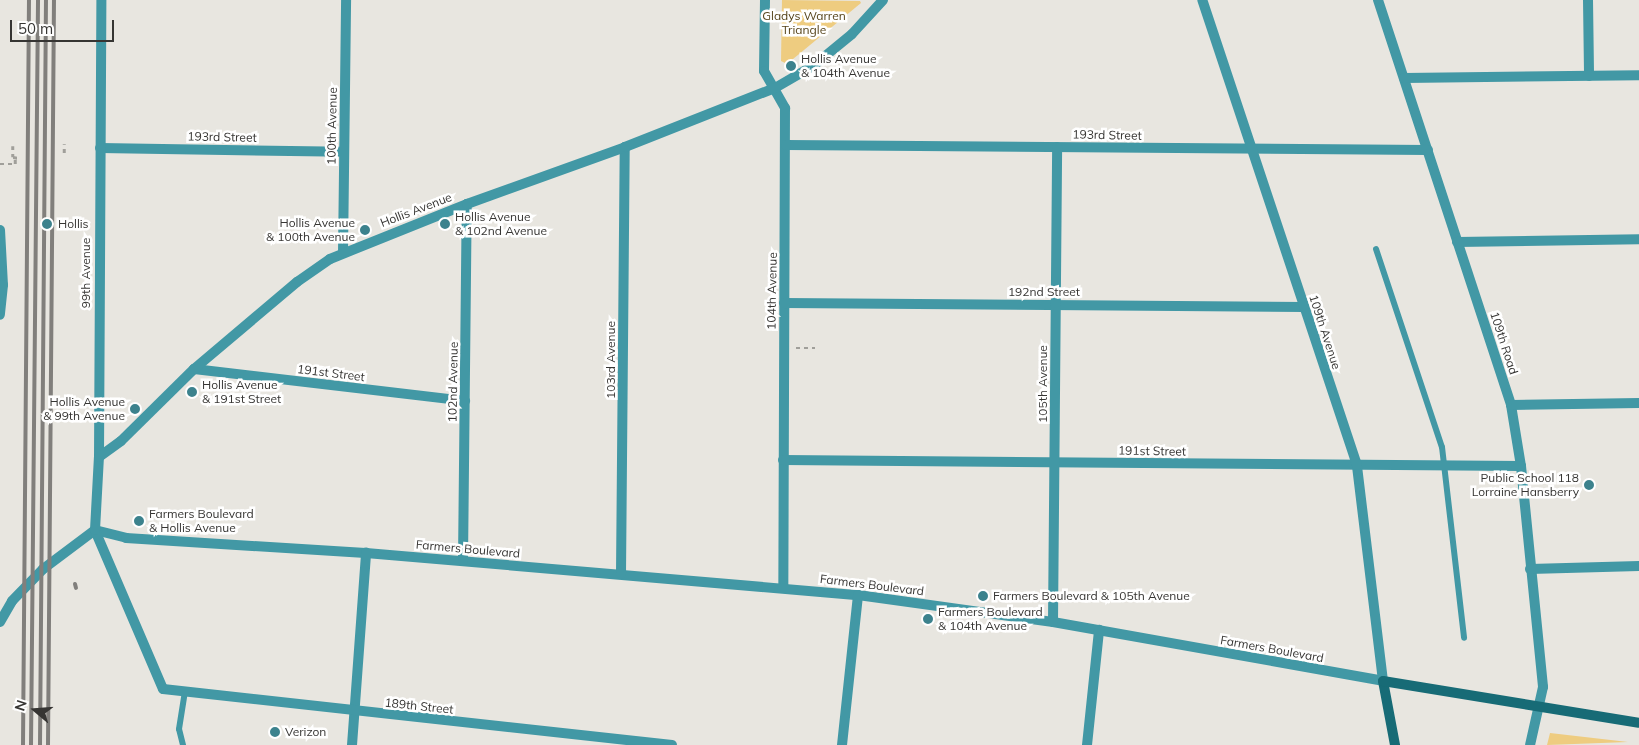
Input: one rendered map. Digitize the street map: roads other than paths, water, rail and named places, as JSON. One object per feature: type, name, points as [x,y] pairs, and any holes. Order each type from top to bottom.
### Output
[{"type":"main road","name":"Farmers Boulevard","points":[[1383,681],[1639,723]]},
{"type":"main road","points":[[1383,681],[1395,745]]},
{"type":"street","name":"99th Avenue","points":[[99,457],[101,0]]},
{"type":"street","name":"100th Avenue","points":[[343,252],[346,0]]},
{"type":"street","name":"104th Avenue","points":[[765,0],[764,71],[785,108],[783,588]]},
{"type":"street","name":"Hollis Avenue","points":[[99,457],[121,441],[194,369],[297,282],[343,252],[467,204],[625,147],[774,88],[813,66],[852,34],[883,0]]},
{"type":"street","name":"109th Avenue","points":[[1202,0],[1357,466],[1383,681]]},
{"type":"street","name":"109th Road","points":[[1378,0],[1511,405],[1520,466],[1543,687],[1530,745]]},
{"type":"street","points":[[1588,0],[1589,76]]},
{"type":"street","points":[[1404,78],[1639,75]]},
{"type":"street","name":"193rd Street","points":[[786,145],[1428,150]]},
{"type":"street","name":"103rd Avenue","points":[[621,574],[625,147]]},
{"type":"street","name":"105th Avenue","points":[[1053,622],[1057,147]]},
{"type":"street","name":"193rd Street","points":[[100,148],[344,152]]},
{"type":"street","name":"102nd Avenue","points":[[463,561],[467,204]]},
{"type":"street","points":[[0,230],[3,285],[0,315]]},
{"type":"street","points":[[1457,242],[1639,239]]},
{"type":"street","name":"192nd Street","points":[[784,302],[1304,307]]},
{"type":"street","name":"191st Street","points":[[194,369],[465,401]]},
{"type":"street","points":[[1511,405],[1639,403]]},
{"type":"street","points":[[0,622],[12,601],[43,569],[95,530],[99,457]]},
{"type":"street","name":"191st Street","points":[[783,460],[1520,466]]},
{"type":"street","name":"Farmers Boulevard","points":[[95,530],[126,538],[366,553],[858,595],[1053,622],[1383,681]]},
{"type":"street","name":"189th Street","points":[[95,530],[163,689],[356,713],[672,745]]},
{"type":"street","points":[[352,745],[356,713],[366,553]]},
{"type":"street","points":[[1530,569],[1639,566]]},
{"type":"street","points":[[842,745],[858,595]]},
{"type":"street","points":[[0,603],[12,601]]},
{"type":"street","points":[[1087,745],[1099,630]]},
{"type":"lane","points":[[1376,249],[1442,447],[1464,638]]},
{"type":"lane","points":[[183,745],[179,729],[186,692]]},
{"type":"railway","points":[[23,745],[29,0]]},
{"type":"railway","points":[[31,745],[38,0]]},
{"type":"railway","points":[[40,745],[46,0]]},
{"type":"railway","points":[[48,745],[54,0]]},
{"type":"railway","points":[[75,584],[76,588]]},
{"type":"place","name":"Hollis Avenue & 104th Avenue","points":[[791,66]]},
{"type":"place","name":"Hollis","points":[[47,224]]},
{"type":"place","name":"Hollis Avenue & 102nd Avenue","points":[[445,224]]},
{"type":"place","name":"Hollis Avenue & 100th Avenue","points":[[365,230]]},
{"type":"place","name":"Hollis Avenue & 191st Street","points":[[192,392]]},
{"type":"place","name":"Hollis Avenue & 99th Avenue","points":[[135,409]]},
{"type":"place","name":"Public School 118 Lorraine Hansberry","points":[[1589,485]]},
{"type":"place","name":"Farmers Boulevard & Hollis Avenue","points":[[139,521]]},
{"type":"place","name":"Farmers Boulevard & 105th Avenue","points":[[983,596]]},
{"type":"place","name":"Farmers Boulevard & 104th Avenue","points":[[928,619]]},
{"type":"place","name":"Verizon","points":[[275,732]]},
{"type":"park label","name":"Gladys Warren Triangle","points":[[804,23]]}]
